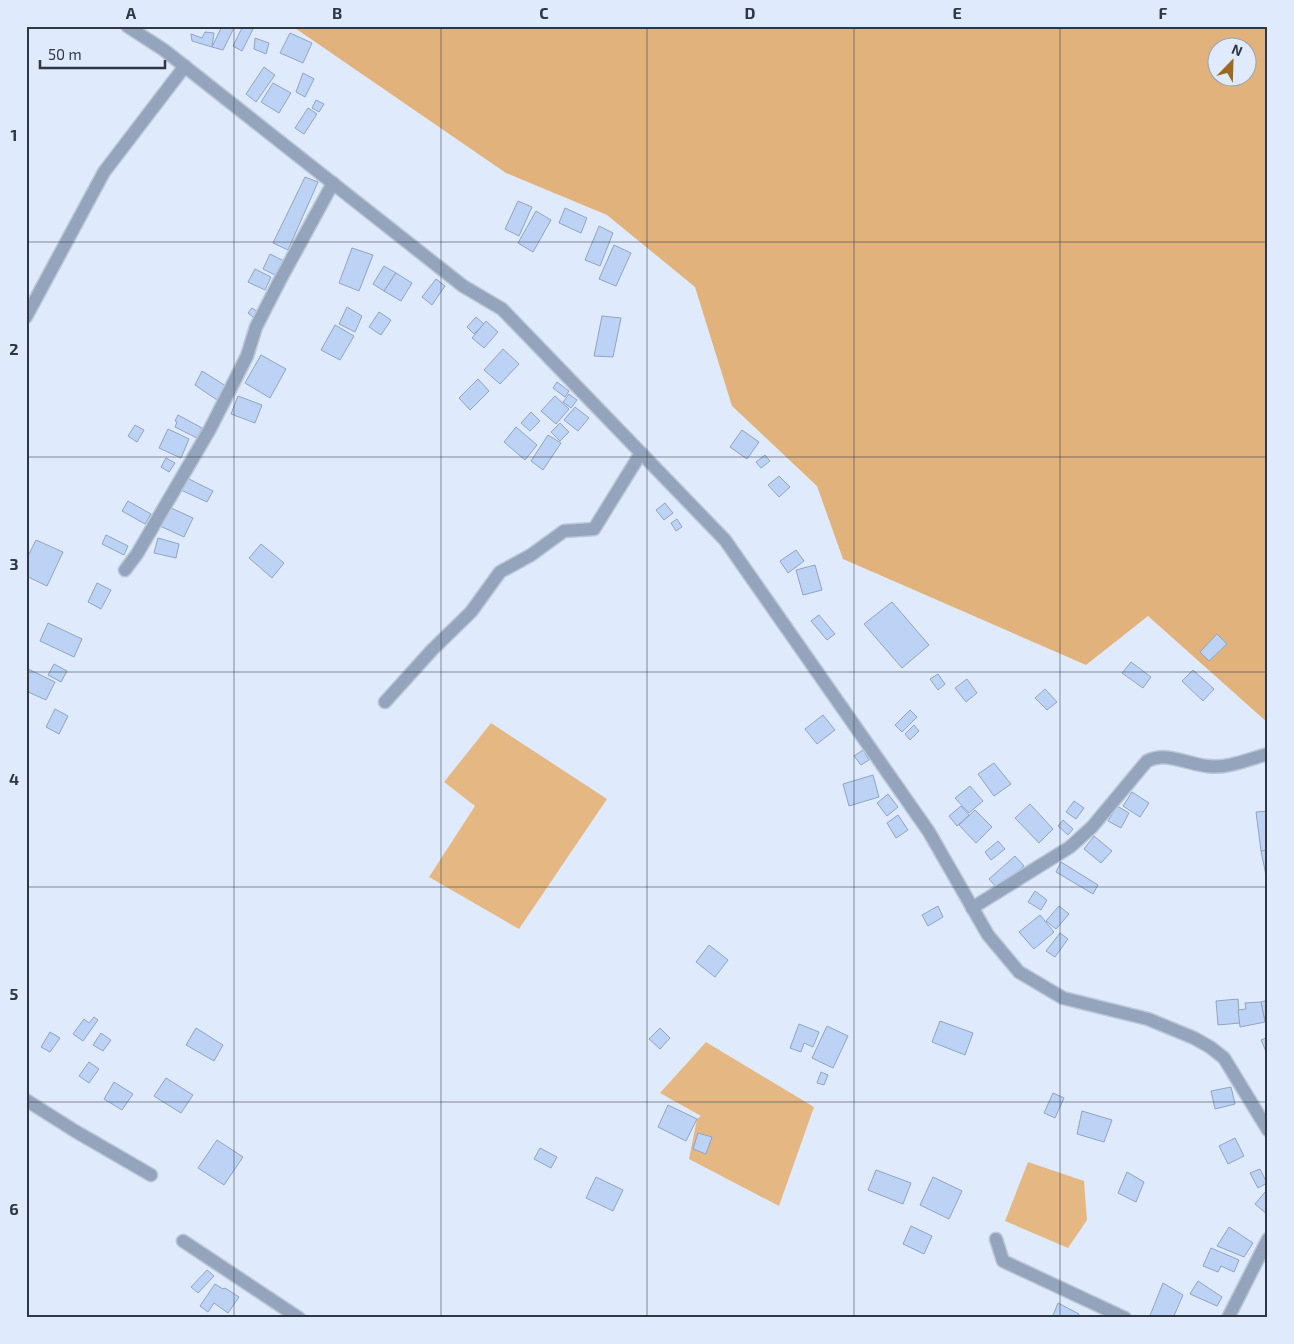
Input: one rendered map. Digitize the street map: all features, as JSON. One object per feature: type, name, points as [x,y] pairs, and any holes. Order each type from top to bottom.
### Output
[{"type":"street","points":[[127,26],[164,50],[463,286],[502,309],[725,540],[929,832],[988,935],[1020,972],[1063,998],[1148,1019],[1194,1038],[1210,1047],[1224,1058],[1268,1130]]},
{"type":"street","points":[[26,317],[104,172],[184,66]]},
{"type":"street","points":[[125,570],[137,554],[210,429],[247,356],[256,327],[333,183]]},
{"type":"street","points":[[385,702],[432,650],[471,612],[500,572],[531,555],[564,531],[594,529],[641,453]]},
{"type":"street","points":[[972,908],[1070,847],[1092,827],[1147,761],[1156,757],[1168,757],[1208,767],[1227,765],[1268,754]]},
{"type":"street","points":[[26,1100],[151,1175]]},
{"type":"street","points":[[996,1239],[1003,1261],[1124,1318]]},
{"type":"street","points":[[1228,1318],[1268,1239]]},
{"type":"street","points":[[183,1241],[299,1318]]},
{"type":"shaded area","points":[[292,26],[1268,26],[1268,723],[1148,616],[1086,665],[843,559],[817,486],[732,406],[695,287],[607,215],[506,173]]},
{"type":"shaded area","points":[[491,723],[607,799],[519,929],[429,877],[475,806],[444,782]]},
{"type":"shaded area","points":[[706,1042],[814,1107],[779,1206],[689,1159],[697,1119],[701,1116],[660,1093]]},
{"type":"shaded area","points":[[1028,1162],[1084,1181],[1087,1220],[1068,1248],[1005,1221]]},
{"type":"building","points":[[222,26],[235,26],[223,50],[212,47]]},
{"type":"building","points":[[243,26],[253,29],[242,51],[233,46]]},
{"type":"building","points":[[205,32],[214,33],[212,47],[192,41],[191,34],[202,38]]},
{"type":"building","points":[[290,33],[312,43],[303,63],[280,53]]},
{"type":"building","points":[[255,38],[269,43],[266,54],[254,49]]},
{"type":"building","points":[[264,67],[275,75],[256,102],[246,94]]},
{"type":"building","points":[[303,73],[314,79],[305,97],[296,92]]},
{"type":"building","points":[[273,83],[291,93],[279,113],[261,102]]},
{"type":"building","points":[[316,100],[324,104],[319,112],[312,108]]},
{"type":"building","points":[[308,108],[317,114],[304,134],[295,128]]},
{"type":"building","points":[[305,177],[318,182],[288,250],[273,243]]},
{"type":"building","points":[[518,201],[532,207],[519,236],[505,229]]},
{"type":"building","points":[[565,208],[587,218],[581,233],[559,223]]},
{"type":"building","points":[[536,211],[551,220],[533,252],[518,243]]},
{"type":"building","points":[[599,226],[613,233],[600,266],[585,260]]},
{"type":"building","points":[[614,245],[631,253],[616,286],[599,279]]},
{"type":"building","points":[[352,248],[373,255],[359,291],[339,283]]},
{"type":"building","points":[[270,254],[284,261],[277,276],[263,269]]},
{"type":"building","points":[[384,266],[396,273],[384,291],[373,284]]},
{"type":"building","points":[[255,269],[271,277],[265,290],[248,282]]},
{"type":"building","points":[[396,273],[412,283],[401,301],[384,291]]},
{"type":"building","points":[[436,279],[445,286],[432,305],[422,297]]},
{"type":"building","points":[[347,307],[362,316],[355,332],[339,324]]},
{"type":"building","points":[[252,308],[261,314],[257,320],[248,313]]},
{"type":"building","points":[[379,312],[391,320],[381,335],[369,327]]},
{"type":"building","points":[[602,316],[621,318],[613,357],[594,356]]},
{"type":"building","points":[[476,317],[484,324],[474,334],[467,327]]},
{"type":"building","points":[[486,321],[498,332],[484,348],[472,338]]},
{"type":"building","points":[[335,325],[354,336],[340,360],[321,350]]},
{"type":"building","points":[[503,349],[519,364],[500,384],[484,370]]},
{"type":"building","points":[[261,355],[286,369],[270,398],[245,383]]},
{"type":"building","points":[[202,371],[226,386],[217,400],[195,385]]},
{"type":"building","points":[[478,379],[489,391],[470,410],[459,398]]},
{"type":"building","points":[[557,382],[569,391],[565,397],[553,388]]},
{"type":"building","points":[[569,394],[577,400],[571,408],[563,402]]},
{"type":"building","points":[[238,396],[262,405],[255,423],[231,414]]},
{"type":"building","points":[[555,396],[569,409],[556,424],[541,411]]},
{"type":"building","points":[[575,407],[589,418],[578,431],[564,420]]},
{"type":"building","points":[[531,412],[540,421],[530,431],[521,423]]},
{"type":"building","points":[[178,415],[202,428],[197,438],[175,427]]},
{"type":"building","points":[[560,423],[569,432],[560,441],[551,432]]},
{"type":"building","points":[[135,425],[144,430],[137,442],[128,436]]},
{"type":"building","points":[[516,427],[537,445],[525,460],[504,442]]},
{"type":"building","points":[[168,429],[189,439],[181,458],[159,448]]},
{"type":"building","points":[[742,430],[759,442],[747,459],[730,447]]},
{"type":"building","points":[[548,435],[561,443],[543,470],[531,461]]},
{"type":"building","points":[[765,455],[770,461],[761,468],[756,462]]},
{"type":"building","points":[[166,458],[175,463],[169,472],[161,467]]},
{"type":"building","points":[[779,476],[790,487],[779,497],[768,485]]},
{"type":"building","points":[[187,478],[213,491],[207,502],[181,490]]},
{"type":"building","points":[[128,501],[151,514],[145,524],[122,511]]},
{"type":"building","points":[[665,503],[673,513],[664,520],[656,510]]},
{"type":"building","points":[[169,507],[193,518],[184,537],[160,526]]},
{"type":"building","points":[[677,519],[682,527],[676,531],[671,523]]},
{"type":"building","points":[[106,535],[128,546],[124,555],[102,544]]},
{"type":"building","points":[[158,538],[179,544],[176,558],[154,553]]},
{"type":"building","points":[[36,540],[63,552],[47,586],[26,576],[26,560]]},
{"type":"building","points":[[261,544],[284,563],[272,578],[249,558]]},
{"type":"building","points":[[796,550],[804,561],[788,573],[780,561]]},
{"type":"building","points":[[815,565],[822,590],[803,595],[796,570]]},
{"type":"building","points":[[97,583],[111,590],[101,609],[88,602]]},
{"type":"building","points":[[892,602],[929,645],[902,668],[864,624]]},
{"type":"building","points":[[819,615],[835,634],[827,640],[811,621]]},
{"type":"building","points":[[48,623],[82,639],[74,657],[40,641]]},
{"type":"building","points":[[1217,634],[1227,644],[1209,661],[1200,652]]},
{"type":"building","points":[[1131,662],[1151,677],[1143,688],[1122,673]]},
{"type":"building","points":[[54,664],[67,671],[61,682],[48,675]]},
{"type":"building","points":[[26,668],[55,682],[46,700],[26,691]]},
{"type":"building","points":[[1193,670],[1214,689],[1203,701],[1182,681]]},
{"type":"building","points":[[938,674],[945,684],[938,690],[930,679]]},
{"type":"building","points":[[967,679],[977,693],[966,702],[955,688]]},
{"type":"building","points":[[1045,689],[1057,702],[1047,710],[1035,698]]},
{"type":"building","points":[[55,709],[68,716],[59,734],[46,727]]},
{"type":"building","points":[[910,710],[917,717],[902,732],[895,725]]},
{"type":"building","points":[[823,715],[835,730],[817,744],[805,729]]},
{"type":"building","points":[[914,725],[919,731],[910,740],[905,734]]},
{"type":"building","points":[[863,750],[869,760],[861,765],[854,756]]},
{"type":"building","points":[[994,763],[1011,784],[994,796],[978,774]]},
{"type":"building","points":[[873,775],[879,797],[849,806],[843,784]]},
{"type":"building","points":[[970,786],[983,801],[969,813],[955,798]]},
{"type":"building","points":[[1132,792],[1149,803],[1140,817],[1123,806]]},
{"type":"building","points":[[888,794],[898,807],[887,816],[877,803]]},
{"type":"building","points":[[1074,801],[1084,808],[1076,819],[1066,812]]},
{"type":"building","points":[[1030,804],[1053,829],[1039,843],[1015,818]]},
{"type":"building","points":[[961,806],[969,815],[957,826],[949,816]]},
{"type":"building","points":[[1117,806],[1129,813],[1121,828],[1108,821]]},
{"type":"building","points":[[975,810],[992,827],[976,843],[959,825]]},
{"type":"building","points":[[1268,811],[1268,850],[1261,851],[1256,812]]},
{"type":"building","points":[[898,815],[908,830],[896,838],[887,823]]},
{"type":"building","points":[[1063,820],[1073,829],[1068,835],[1058,826]]},
{"type":"building","points":[[1094,836],[1112,851],[1101,863],[1084,849]]},
{"type":"building","points":[[998,841],[1005,849],[991,860],[985,852]]},
{"type":"building","points":[[1268,850],[1268,885],[1261,851]]},
{"type":"building","points":[[1015,856],[1024,866],[998,889],[989,879]]},
{"type":"building","points":[[1061,862],[1098,885],[1093,894],[1056,872]]},
{"type":"building","points":[[1035,891],[1047,900],[1041,910],[1028,902]]},
{"type":"building","points":[[938,906],[943,917],[928,926],[922,915]]},
{"type":"building","points":[[1059,906],[1069,914],[1056,929],[1046,921]]},
{"type":"building","points":[[1040,915],[1054,932],[1034,949],[1019,932]]},
{"type":"building","points":[[1060,933],[1068,939],[1055,957],[1046,951]]},
{"type":"building","points":[[709,945],[728,960],[715,977],[696,962]]},
{"type":"building","points":[[1238,999],[1240,1023],[1218,1025],[1216,1001]]},
{"type":"building","points":[[1268,1000],[1268,1021],[1265,1022],[1261,1002]]},
{"type":"building","points":[[1261,1002],[1265,1022],[1240,1027],[1238,1010],[1246,1009],[1245,1003]]},
{"type":"building","points":[[94,1017],[98,1020],[83,1041],[73,1034],[84,1019],[89,1023]]},
{"type":"building","points":[[940,1021],[973,1033],[965,1055],[932,1042]]},
{"type":"building","points":[[799,1024],[819,1032],[813,1047],[804,1043],[801,1052],[790,1048]]},
{"type":"building","points":[[827,1026],[848,1036],[833,1068],[812,1058]]},
{"type":"building","points":[[196,1028],[223,1045],[214,1061],[186,1045]]},
{"type":"building","points":[[660,1028],[670,1038],[660,1049],[649,1039]]},
{"type":"building","points":[[50,1032],[60,1038],[50,1052],[41,1047]]},
{"type":"building","points":[[101,1033],[111,1040],[103,1051],[93,1045]]},
{"type":"building","points":[[1268,1037],[1268,1056],[1261,1040]]},
{"type":"building","points":[[89,1062],[99,1069],[89,1083],[79,1076]]},
{"type":"building","points":[[821,1072],[828,1075],[824,1085],[817,1083]]},
{"type":"building","points":[[166,1078],[193,1095],[181,1113],[154,1096]]},
{"type":"building","points":[[114,1082],[133,1094],[122,1110],[104,1099]]},
{"type":"building","points":[[1231,1087],[1235,1104],[1215,1109],[1211,1091]]},
{"type":"building","points":[[1053,1093],[1064,1098],[1055,1118],[1044,1113]]},
{"type":"building","points":[[668,1105],[697,1119],[686,1141],[658,1127]]},
{"type":"building","points":[[1082,1111],[1112,1120],[1104,1142],[1077,1134]]},
{"type":"building","points":[[698,1133],[712,1137],[706,1154],[693,1149]]},
{"type":"building","points":[[1235,1138],[1244,1156],[1228,1164],[1219,1146]]},
{"type":"building","points":[[217,1140],[243,1157],[224,1185],[198,1168]]},
{"type":"building","points":[[540,1148],[557,1157],[551,1168],[534,1159]]},
{"type":"building","points":[[1260,1169],[1267,1183],[1258,1188],[1250,1173]]},
{"type":"building","points":[[876,1170],[911,1183],[903,1204],[868,1190]]},
{"type":"building","points":[[1127,1172],[1144,1182],[1136,1202],[1118,1193]]},
{"type":"building","points":[[596,1177],[623,1190],[613,1211],[586,1198]]},
{"type":"building","points":[[933,1177],[962,1191],[949,1219],[920,1205]]},
{"type":"building","points":[[1266,1191],[1268,1192],[1268,1215],[1255,1204]]},
{"type":"building","points":[[911,1226],[932,1236],[924,1254],[903,1244]]},
{"type":"building","points":[[1229,1227],[1253,1243],[1244,1257],[1217,1246]]},
{"type":"building","points":[[1211,1248],[1239,1260],[1234,1272],[1221,1266],[1218,1272],[1203,1266]]},
{"type":"building","points":[[207,1270],[214,1276],[198,1293],[191,1287]]},
{"type":"building","points":[[1198,1281],[1222,1297],[1217,1306],[1190,1294]]},
{"type":"building","points":[[1163,1283],[1183,1295],[1173,1318],[1149,1318]]},
{"type":"building","points":[[215,1284],[239,1297],[228,1313],[214,1303],[208,1312],[200,1306]]},
{"type":"building","points":[[1058,1303],[1079,1314],[1077,1318],[1052,1318]]}]
